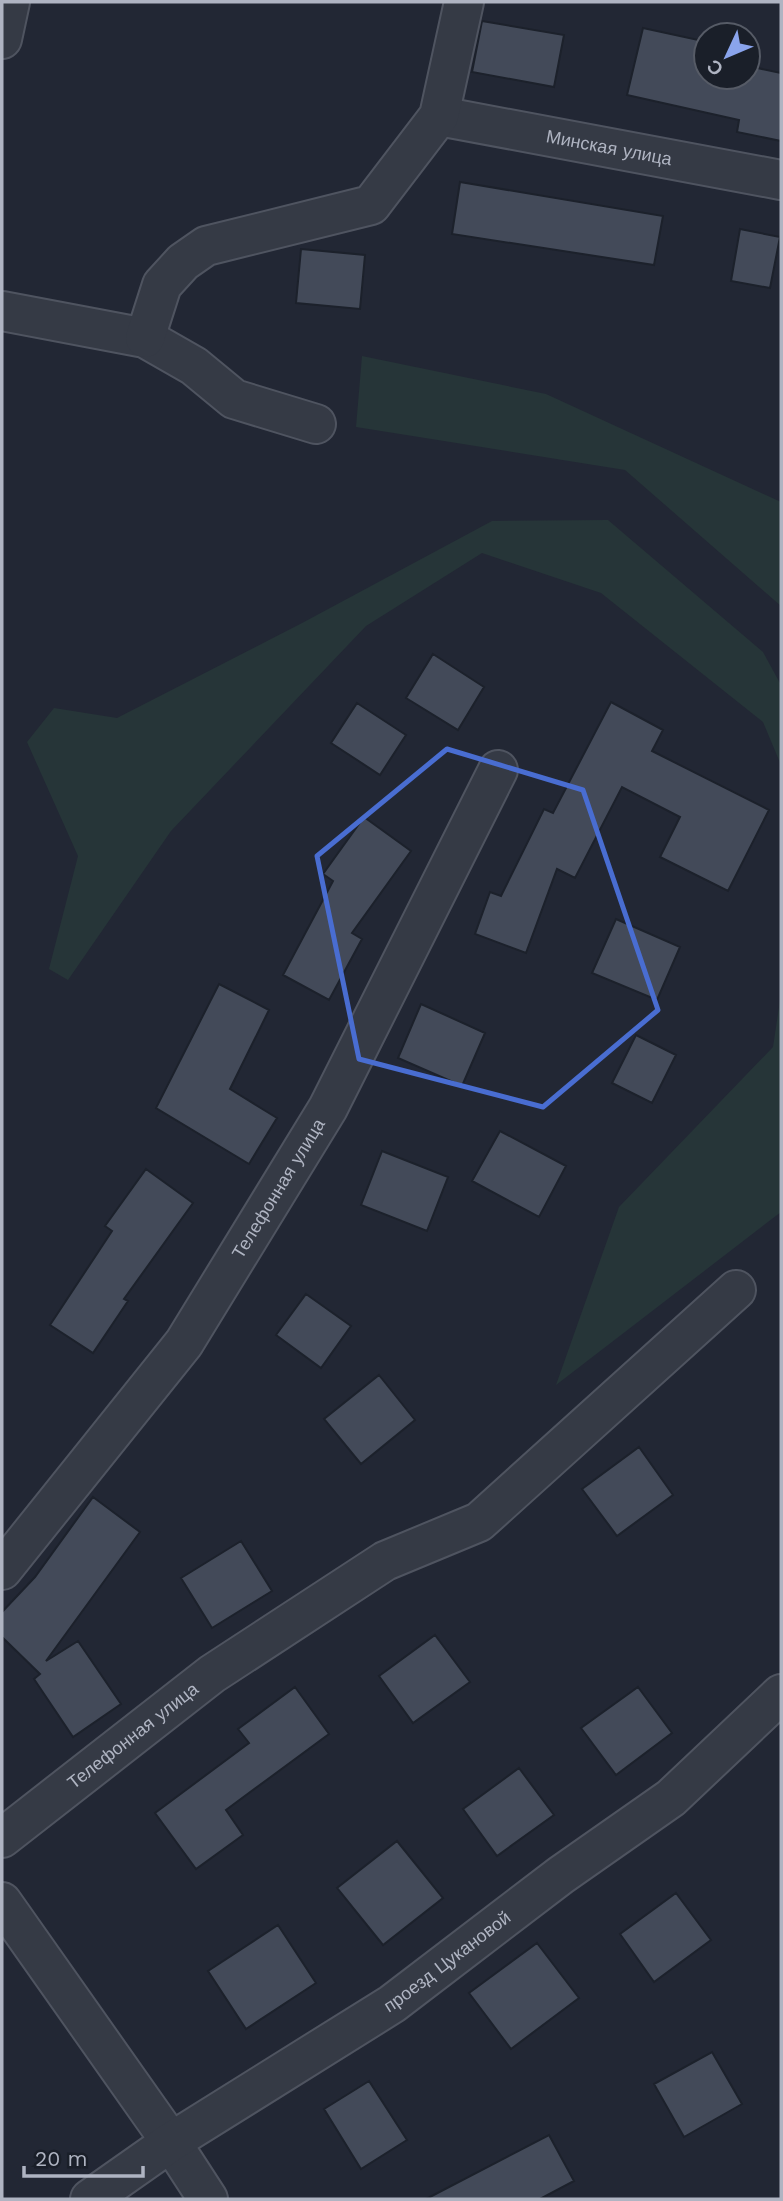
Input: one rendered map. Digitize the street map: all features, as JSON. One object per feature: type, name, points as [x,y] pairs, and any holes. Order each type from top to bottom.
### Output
[{"type":"street","points":[[2,39],[10,2]]},
{"type":"street","points":[[145,338],[162,285],[183,262],[206,246],[371,205],[439,116],[464,2]]},
{"type":"street","name":"Минская улица","points":[[439,116],[781,180]]},
{"type":"street","points":[[2,311],[145,338],[194,366],[234,398],[316,424]]},
{"type":"street","name":"Телефонная улица","points":[[2,1570],[184,1343],[328,1108],[498,769]]},
{"type":"street","name":"Телефонная улица","points":[[2,1838],[212,1674],[384,1561],[479,1522],[736,1290]]},
{"type":"street","name":"проезд Цукановой","points":[[90,2199],[172,2142],[392,2004],[561,1875],[671,1798],[781,1694]]},
{"type":"street","points":[[2,1902],[172,2142],[208,2199]]},
{"type":"highlighted area","points":[[447,749],[583,790],[658,1010],[543,1107],[359,1059],[317,856]]},
{"type":"shaded area","points":[[362,356],[546,394],[781,502],[781,606],[625,470],[356,427]]},
{"type":"shaded area","points":[[608,520],[763,652],[781,685],[781,765],[763,722],[601,593],[482,553],[366,626],[171,831],[68,980],[49,969],[78,856],[27,742],[54,708],[117,718],[492,521]]},
{"type":"shaded area","points":[[781,994],[781,1212],[556,1385],[619,1207],[773,1047]]},
{"type":"building","points":[[482,21],[564,35],[554,87],[472,72]]},
{"type":"building","points":[[643,28],[692,39],[692,91],[762,91],[762,69],[781,73],[781,141],[737,132],[739,120],[627,95]]},
{"type":"building","points":[[460,182],[663,216],[654,265],[452,234]]},
{"type":"building","points":[[740,229],[780,237],[770,288],[731,281]]},
{"type":"building","points":[[301,249],[365,255],[360,309],[296,303]]},
{"type":"building","points":[[433,654],[484,687],[458,730],[406,698]]},
{"type":"building","points":[[611,702],[663,730],[652,751],[769,810],[728,891],[660,857],[680,817],[622,787],[575,878],[557,869],[526,953],[475,934],[490,892],[501,896],[544,809],[553,813]]},
{"type":"building","points":[[357,703],[406,735],[380,775],[331,743]]},
{"type":"building","points":[[364,817],[411,851],[352,933],[362,939],[329,1000],[283,975],[333,881],[323,874]]},
{"type":"building","points":[[616,919],[680,947],[657,1000],[592,973]]},
{"type":"building","points":[[219,984],[269,1010],[230,1089],[277,1118],[249,1164],[156,1108]]},
{"type":"building","points":[[421,1004],[485,1033],[462,1086],[398,1058]]},
{"type":"building","points":[[636,1035],[676,1055],[652,1103],[612,1083]]},
{"type":"building","points":[[500,1131],[566,1166],[539,1217],[472,1181]]},
{"type":"building","points":[[382,1151],[448,1177],[427,1231],[361,1205]]},
{"type":"building","points":[[146,1169],[193,1203],[124,1299],[128,1301],[93,1353],[50,1325],[112,1231],[105,1226]]},
{"type":"building","points":[[306,1294],[351,1326],[321,1368],[276,1335]]},
{"type":"building","points":[[379,1375],[415,1420],[361,1464],[324,1419]]},
{"type":"building","points":[[639,1447],[673,1495],[617,1536],[582,1489]]},
{"type":"building","points":[[93,1497],[140,1532],[46,1661],[78,1641],[121,1704],[73,1737],[34,1679],[40,1674],[2,1637],[2,1612],[35,1577]]},
{"type":"building","points":[[241,1541],[272,1591],[212,1628],[181,1578]]},
{"type":"building","points":[[435,1635],[470,1682],[413,1723],[379,1676]]},
{"type":"building","points":[[295,1687],[329,1734],[226,1810],[243,1835],[196,1869],[155,1813],[249,1743],[238,1729]]},
{"type":"building","points":[[638,1687],[672,1733],[616,1775],[581,1728]]},
{"type":"building","points":[[519,1768],[554,1815],[497,1856],[463,1809]]},
{"type":"building","points":[[397,1841],[443,1898],[383,1945],[337,1888]]},
{"type":"building","points":[[676,1893],[711,1940],[654,1982],[620,1934]]},
{"type":"building","points":[[278,1925],[316,1983],[246,2029],[208,1971]]},
{"type":"building","points":[[537,1943],[579,1998],[511,2049],[469,1993]]},
{"type":"building","points":[[712,2052],[742,2104],[684,2137],[654,2084]]},
{"type":"building","points":[[369,2081],[407,2140],[361,2169],[324,2109]]},
{"type":"building","points":[[549,2135],[574,2181],[540,2199],[426,2199]]}]
